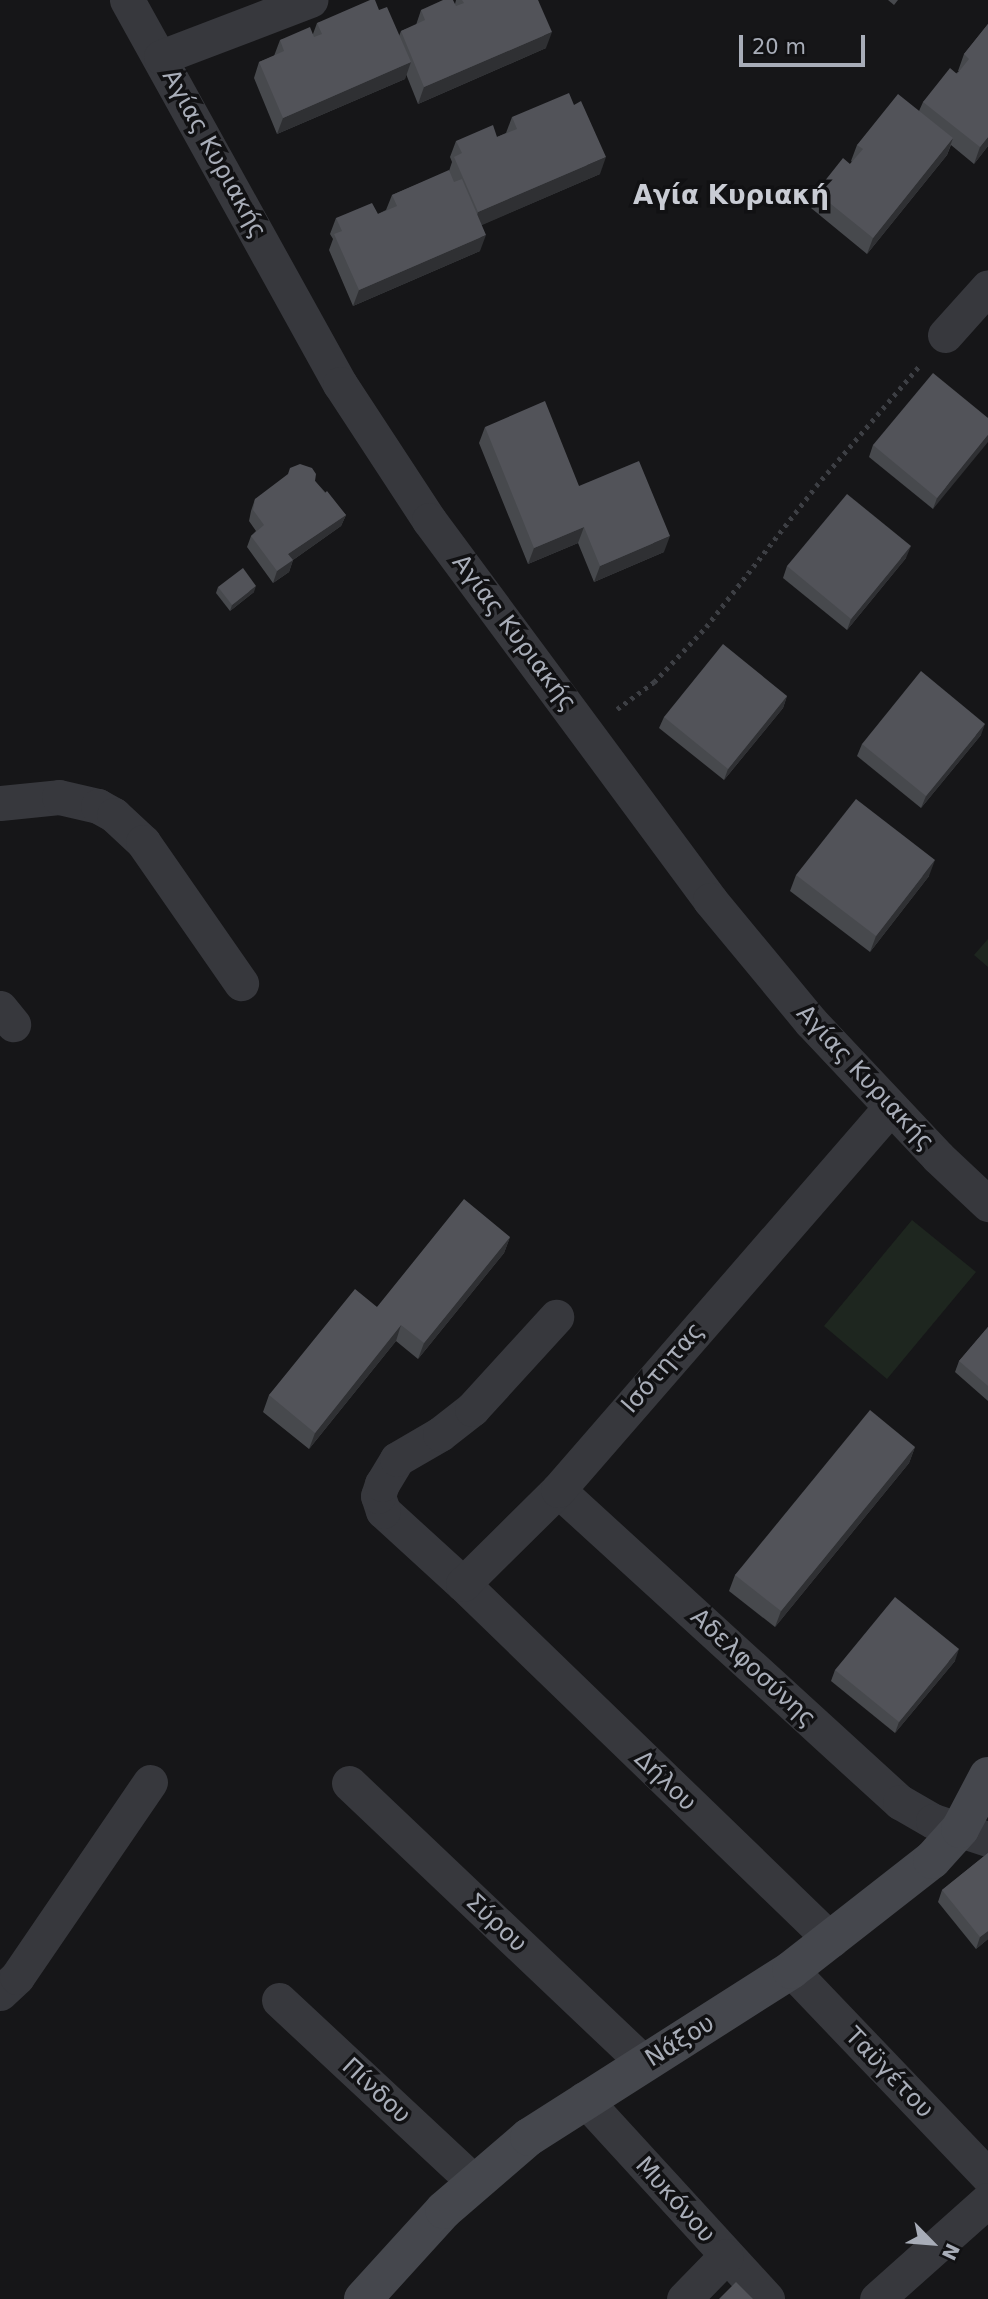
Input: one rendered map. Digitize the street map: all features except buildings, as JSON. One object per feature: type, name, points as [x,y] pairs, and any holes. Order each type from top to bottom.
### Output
[{"type":"street","name":"Αγίας Κυριακής","points":[[127,0],[340,384],[390,465],[540,673],[587,731],[710,900],[811,1022],[890,1108],[988,1204]]},
{"type":"street","points":[[161,57],[310,0]]},
{"type":"street","points":[[945,335],[988,287]]},
{"type":"street","points":[[0,803],[60,797],[98,806],[114,815],[143,842],[241,983]]},
{"type":"street","name":"Ισότητας","points":[[463,1584],[558,1490],[890,1108]]},
{"type":"street","points":[[463,1584],[383,1511],[378,1496],[382,1483],[397,1459],[440,1434],[472,1409],[556,1317]]},
{"type":"street","name":"Αδελφοσύνης","points":[[558,1490],[883,1788],[926,1817],[974,1834]]},
{"type":"street","name":"Δήλου","points":[[463,1584],[831,1940]]},
{"type":"street","name":"Νάξου","points":[[363,2299],[473,2181],[529,2137],[584,2099],[791,1970],[932,1860],[974,1834],[988,1776]]},
{"type":"street","points":[[0,1993],[18,1977],[150,1782]]},
{"type":"street","name":"Σύρου","points":[[349,1783],[644,2063]]},
{"type":"street","name":"Ταϋγέτου","points":[[791,1970],[988,2176]]},
{"type":"street","name":"Πίνδου","points":[[279,2000],[473,2181]]},
{"type":"street","name":"Μυκόνου","points":[[584,2099],[767,2299]]},
{"type":"street","points":[[877,2299],[988,2200]]},
{"type":"street","points":[[684,2299],[726,2256]]},
{"type":"path","points":[[587,731],[654,682],[706,627],[816,486],[945,335]]},
{"type":"shaded area","points":[[988,939],[988,967],[974,955]]},
{"type":"shaded area","points":[[912,1220],[976,1272],[887,1379],[824,1326]]},
{"type":"district","name":"Αγία Κυριακή","points":[[731,196]]}]
